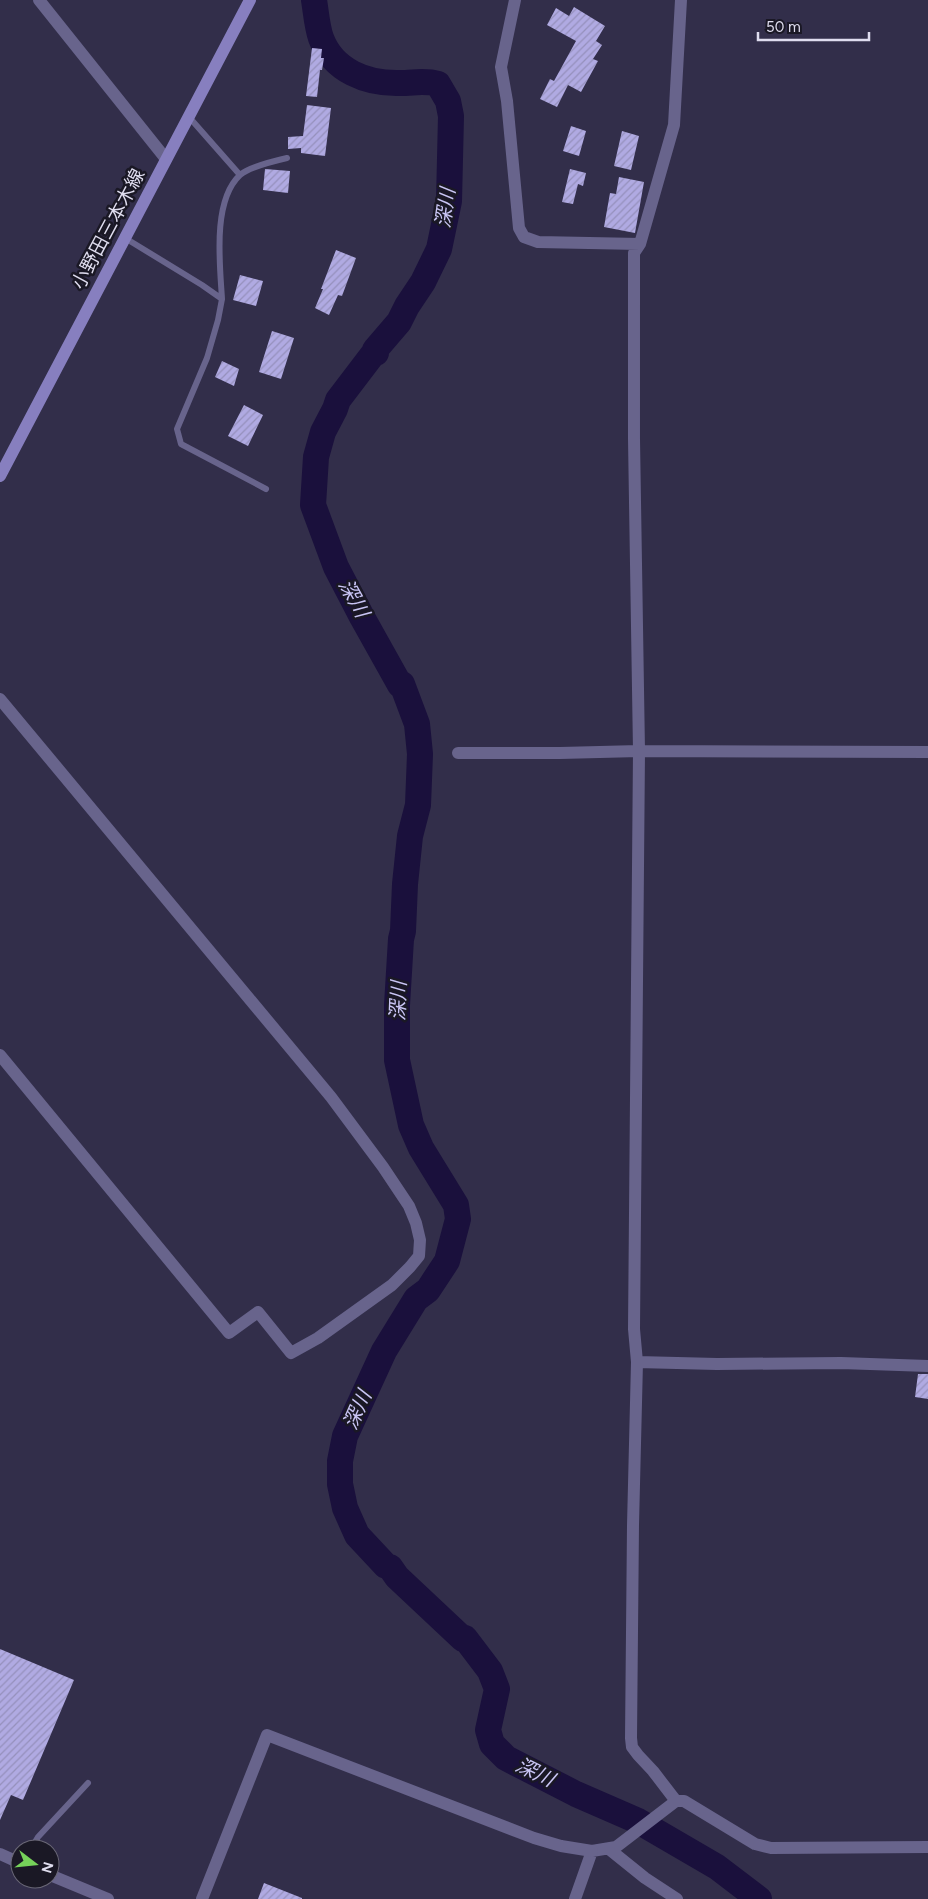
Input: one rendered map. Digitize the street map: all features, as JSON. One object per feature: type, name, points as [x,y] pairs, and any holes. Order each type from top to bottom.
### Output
[{"type":"main road","name":"小野田三本木線","points":[[0,476],[250,0]]},
{"type":"street","points":[[40,0],[166,159]]},
{"type":"street","points":[[515,0],[501,67],[518,228],[524,237],[538,242],[640,244]]},
{"type":"street","points":[[676,1801],[632,1747],[631,1738],[637,1362],[634,1329],[639,751],[634,439],[634,253],[640,244],[674,125],[681,0]]},
{"type":"street","points":[[0,700],[331,1098],[383,1167],[409,1206],[416,1223],[420,1240],[419,1256],[392,1285],[318,1338],[291,1353],[258,1312],[229,1333],[0,1055]]},
{"type":"street","points":[[458,753],[560,754],[639,751],[928,752]]},
{"type":"street","points":[[637,1362],[841,1363],[928,1366]]},
{"type":"street","points":[[202,1899],[266,1735],[534,1838],[561,1846],[592,1850],[613,1848],[676,1801],[684,1801],[763,1847],[928,1847]]},
{"type":"street","points":[[613,1848],[646,1878],[677,1899]]},
{"type":"street","points":[[574,1899],[592,1850]]},
{"type":"street","points":[[60,1879],[108,1899]]},
{"type":"lane","points":[[189,117],[240,175]]},
{"type":"lane","points":[[266,489],[181,444],[177,429],[207,358],[218,320],[222,299],[220,231],[222,208],[240,175],[264,163],[287,158]]},
{"type":"lane","points":[[125,238],[222,299]]},
{"type":"lane","points":[[37,1839],[88,1782]]},
{"type":"building","points":[[574,7],[605,26],[596,41],[602,45],[593,59],[598,61],[581,92],[568,85],[557,107],[540,99],[550,79],[554,81],[576,41],[547,25],[556,8],[569,16]]},
{"type":"building","points":[[312,48],[322,49],[321,58],[324,58],[322,70],[320,70],[317,97],[306,96]]},
{"type":"building","points":[[307,105],[331,108],[325,156],[301,153],[301,148],[288,149],[288,137],[303,136]]},
{"type":"building","points":[[571,126],[586,131],[579,156],[563,151]]},
{"type":"building","points":[[622,131],[639,136],[631,170],[614,166]]},
{"type":"building","points":[[265,169],[290,171],[288,193],[263,190]]},
{"type":"building","points":[[570,169],[586,173],[583,186],[578,184],[573,204],[562,202]]},
{"type":"building","points":[[619,177],[644,182],[635,233],[604,227],[610,193],[616,194]]},
{"type":"building","points":[[336,250],[356,258],[342,296],[338,295],[329,315],[315,308]]},
{"type":"building","points":[[240,275],[263,281],[256,306],[233,300]]},
{"type":"building","points":[[272,331],[294,338],[281,379],[259,372]]},
{"type":"building","points":[[222,361],[239,369],[234,386],[215,377]]},
{"type":"building","points":[[244,405],[263,415],[248,446],[228,436]]},
{"type":"building","points":[[918,1374],[928,1374],[928,1399],[915,1397]]},
{"type":"building","points":[[0,1649],[74,1680],[23,1800],[11,1795],[0,1820]]},
{"type":"building","points":[[264,1883],[302,1898],[302,1899],[258,1899]]},
{"type":"waterway","name":"深川","points":[[314,0],[321,38],[326,49],[343,67],[364,78],[375,81],[438,84],[448,101],[451,116],[449,201],[439,249],[423,282],[399,322],[375,350],[376,353],[373,354],[338,400],[323,432],[316,457],[313,505],[336,567],[400,685],[402,684],[417,724],[420,754],[418,805],[410,836],[405,884],[397,1005],[397,1060],[411,1125],[421,1148],[456,1205],[458,1219],[447,1261],[428,1290],[416,1299],[384,1351],[345,1436],[340,1461],[340,1484],[345,1508],[357,1535],[386,1566],[390,1567],[397,1577],[463,1639],[465,1638],[490,1671],[497,1689],[488,1730],[492,1744],[506,1758],[576,1794],[638,1821],[717,1867],[759,1899]]}]
